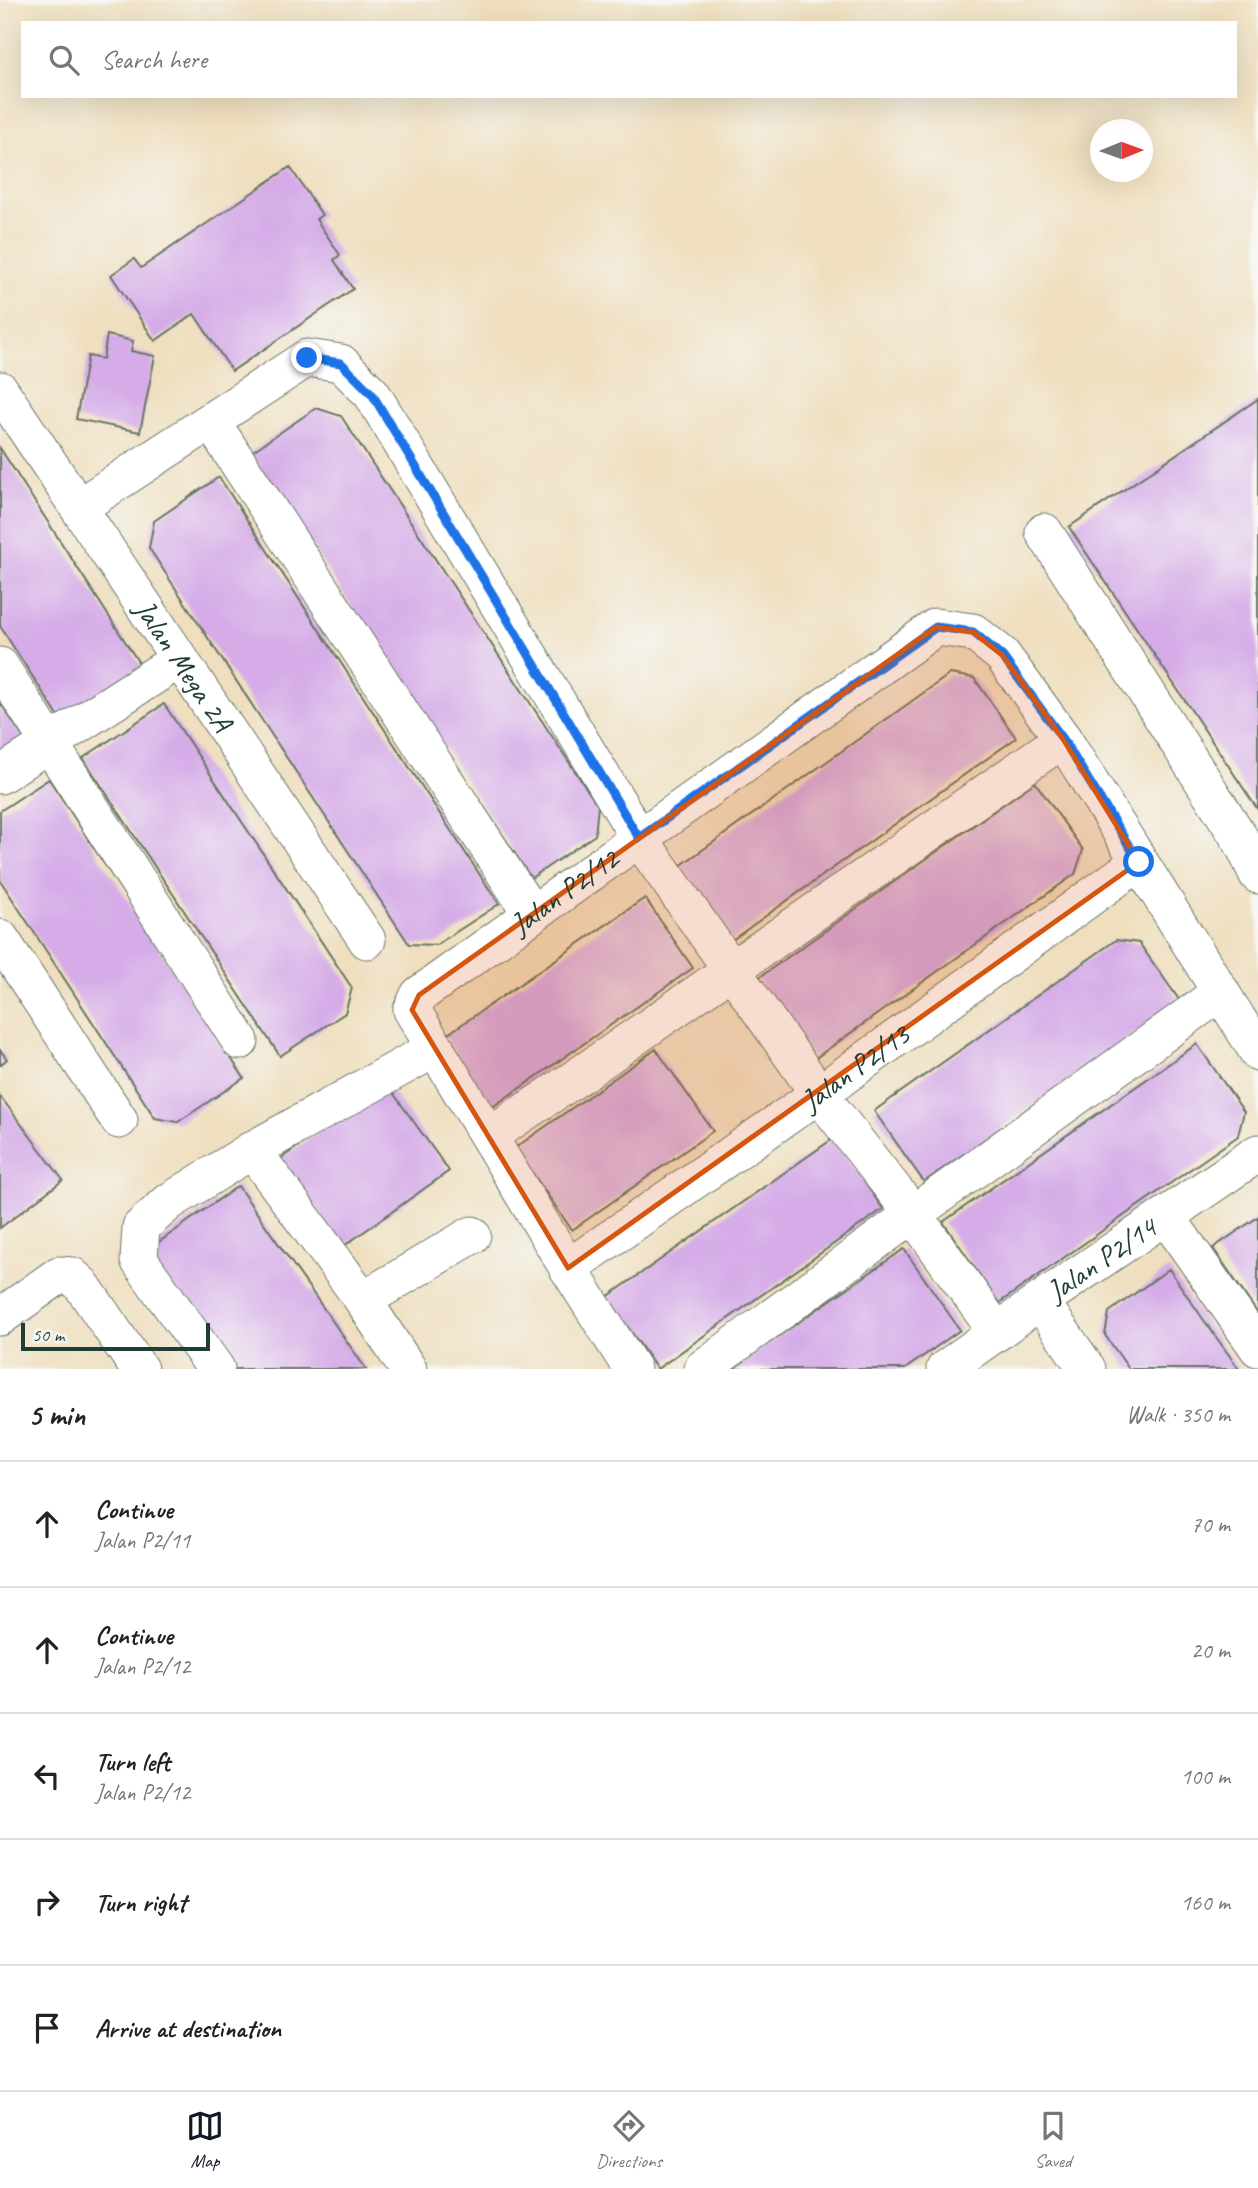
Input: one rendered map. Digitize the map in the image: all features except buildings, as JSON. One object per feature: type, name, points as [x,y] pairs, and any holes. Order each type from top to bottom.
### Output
[{"type":"street","points":[[79,507],[307,358],[341,363],[372,394],[639,838],[820,1094],[913,1213],[997,1332]]},
{"type":"street","name":"Jalan Mega 2A","points":[[0,390],[367,940]]},
{"type":"street","points":[[211,421],[531,913]]},
{"type":"street","points":[[1044,532],[1250,836],[1258,875]]},
{"type":"street","name":"Jalan P2/12","points":[[436,1048],[412,1010],[419,995],[936,627],[973,632],[1002,656],[1063,739],[1258,1052]]},
{"type":"street","points":[[0,775],[180,659]]},
{"type":"street","points":[[0,666],[240,1041]]},
{"type":"street","points":[[489,1135],[732,970],[1063,739]]},
{"type":"street","name":"Jalan P2/13","points":[[568,1268],[820,1094],[1139,862]]},
{"type":"street","points":[[0,938],[119,1120]]},
{"type":"street","points":[[702,1369],[913,1213],[1221,992]]},
{"type":"street","points":[[216,1369],[139,1259],[141,1227],[169,1202],[252,1150],[436,1048],[632,1369]]},
{"type":"street","points":[[252,1150],[363,1300],[408,1369]]},
{"type":"street","name":"Jalan P2/14","points":[[945,1369],[1258,1153]]},
{"type":"street","points":[[1166,1216],[1258,1348]]},
{"type":"street","points":[[363,1300],[472,1235]]},
{"type":"street","points":[[0,1317],[59,1275],[72,1276],[81,1284],[139,1369]]},
{"type":"street","points":[[1041,1301],[1087,1369]]},
{"type":"highlighted area","points":[[936,627],[973,632],[1002,655],[1063,739],[1139,862],[568,1268],[412,1010],[419,995]]},
{"type":"route","points":[[307,358],[341,363],[372,394],[639,838],[936,627],[973,632],[1002,656],[1063,739],[1139,862]]}]
